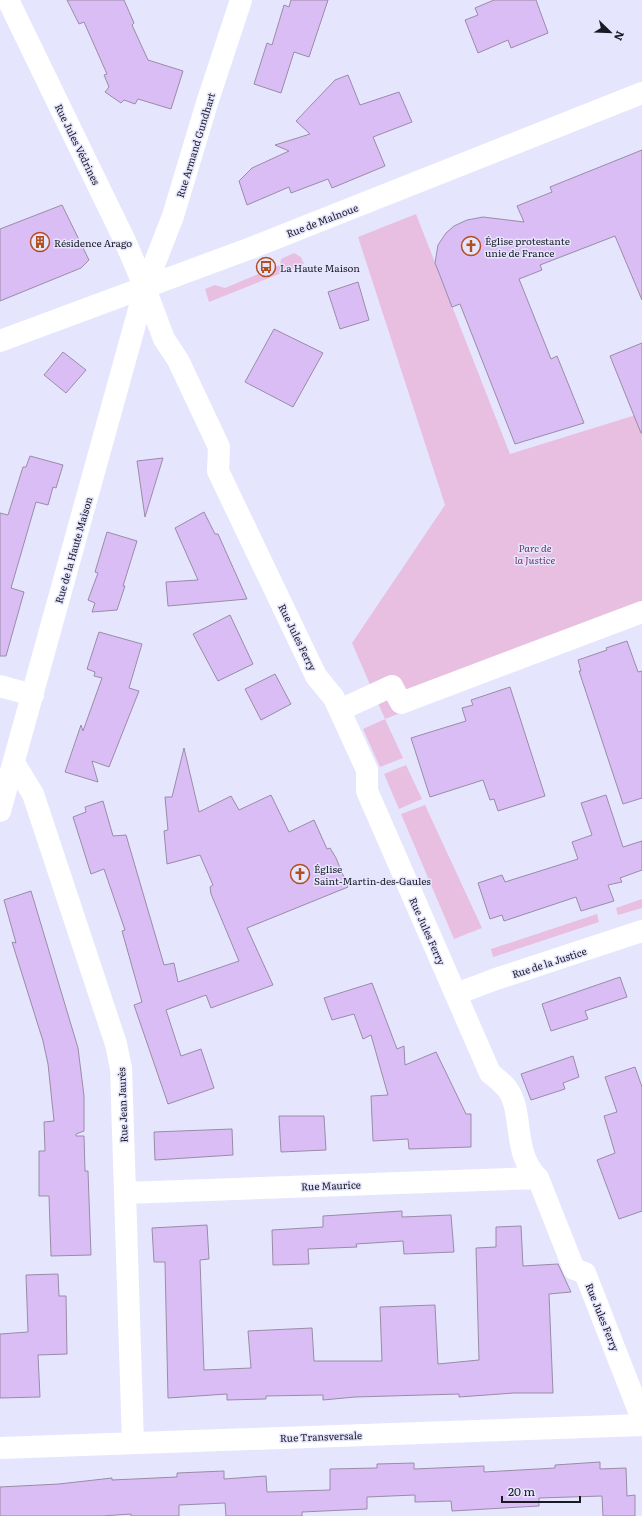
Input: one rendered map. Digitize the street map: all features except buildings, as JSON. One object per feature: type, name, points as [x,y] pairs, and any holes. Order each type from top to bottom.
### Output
[{"type":"street","name":"Rue Jules Védrines","points":[[8,0],[125,241],[145,288]]},
{"type":"street","name":"Rue Armand Gundhart","points":[[145,288],[173,216],[207,103],[241,0]]},
{"type":"street","name":"Rue de Malnoue","points":[[0,341],[145,288],[364,204],[642,92]]},
{"type":"street","name":"Rue de la Haute Maison","points":[[0,811],[145,288]]},
{"type":"street","name":"Rue Jules Ferry","points":[[145,288],[164,339],[178,360],[219,447],[218,472],[316,676],[334,698],[367,770],[367,791],[490,1073],[508,1090],[515,1106],[519,1139],[531,1172],[538,1178],[574,1269],[585,1273],[642,1419]]},
{"type":"street","points":[[340,710],[392,686],[400,703],[642,612]]},
{"type":"street","points":[[0,686],[33,695]]},
{"type":"street","name":"Rue Jean Jaurès","points":[[14,763],[34,794],[116,1044],[121,1068],[133,1443]]},
{"type":"street","name":"Rue de la Justice","points":[[456,994],[496,979],[642,931]]},
{"type":"street","name":"Rue Maurice","points":[[125,1193],[538,1178]]},
{"type":"street","name":"Rue Transversale","points":[[0,1448],[642,1425]]},
{"type":"green space","name":"Parc de la Justice","points":[[416,214],[510,454],[642,413],[642,620],[385,719],[352,643],[445,505],[358,237]]},
{"type":"green space","points":[[294,253],[301,257],[304,264],[209,302],[205,289],[215,285],[225,288],[280,265],[281,259]]},
{"type":"green space","points":[[385,719],[403,758],[380,767],[363,729]]},
{"type":"green space","points":[[406,765],[422,799],[399,809],[384,774]]},
{"type":"green space","points":[[425,805],[482,928],[454,939],[401,814]]},
{"type":"green space","points":[[642,899],[642,908],[618,915],[616,908]]},
{"type":"green space","points":[[597,914],[599,922],[493,957],[491,949]]},
{"type":"place","name":"Résidence Arago","points":[[40,242]]},
{"type":"place","name":"Église protestante unie de France","points":[[471,246]]},
{"type":"place","name":"La Haute Maison","points":[[266,267]]},
{"type":"place","name":"Église Saint-Martin-des-Gaules","points":[[300,874]]}]
